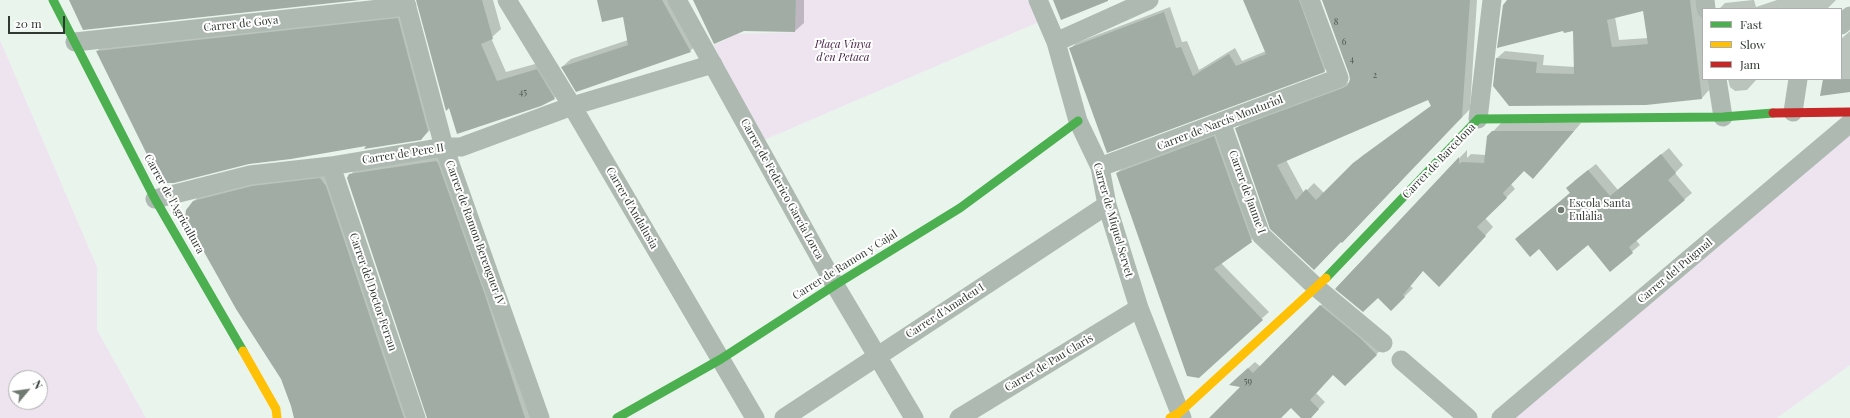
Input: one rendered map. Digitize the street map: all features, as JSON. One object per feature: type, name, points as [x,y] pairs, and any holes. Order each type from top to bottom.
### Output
[{"type":"street","name":"Carrer de l'Agricultura","points":[[53,0],[155,199],[276,409],[277,418]]},
{"type":"street","name":"Carrer d'Andalusia","points":[[507,0],[572,106],[755,418]]},
{"type":"street","name":"Carrer de Federico García Lorca","points":[[677,0],[835,285],[914,418]]},
{"type":"street","name":"Carrer de Miquel Servet","points":[[1038,0],[1056,42],[1078,121],[1100,167],[1107,205],[1139,308],[1177,416]]},
{"type":"street","points":[[1056,42],[1149,0]]},
{"type":"street","name":"Carrer de Narcís Monturiol","points":[[1100,167],[1339,78],[1310,0]]},
{"type":"street","points":[[1478,119],[1492,0]]},
{"type":"street","name":"Carrer de Goya","points":[[74,42],[406,3]]},
{"type":"street","name":"Carrer de Ramon Berenguer IV","points":[[406,3],[444,147],[540,418]]},
{"type":"street","points":[[1842,24],[1850,16]]},
{"type":"street","name":"Carrer de Pere II","points":[[155,199],[250,175],[330,166],[444,147],[460,147],[572,106],[713,64]]},
{"type":"street","points":[[1717,80],[1723,117]]},
{"type":"street","points":[[1793,112],[1798,80]]},
{"type":"street","name":"Carrer de Barcelona","points":[[1177,416],[1317,288],[1478,119],[1723,117],[1793,112],[1850,112]]},
{"type":"street","name":"Carrer de Ramon y Cajal","points":[[623,416],[720,359],[835,285],[960,208],[1078,121]]},
{"type":"street","name":"Carrer de Jaume I","points":[[1221,122],[1261,235],[1317,288],[1383,343]]},
{"type":"street","name":"Carrer del Puigmal","points":[[1501,418],[1850,123]]},
{"type":"street","name":"Carrer del Doctor Ferran","points":[[330,166],[416,418]]},
{"type":"street","name":"Carrer d'Amadeu I","points":[[784,418],[1107,205]]},
{"type":"street","name":"Carrer de Pau Claris","points":[[959,418],[1139,308]]},
{"type":"street","points":[[1401,360],[1468,418]]},
{"type":"green space","name":"Plaça Vinya d'en Petaca","points":[[796,0],[1038,0],[1046,19],[757,143],[714,45],[737,34],[795,32]]},
{"type":"green space","points":[[0,40],[97,267],[97,330],[146,418],[0,418]]},
{"type":"green space","points":[[1850,123],[1850,365],[1777,418],[1501,418]]},
{"type":"building","points":[[69,0],[360,0],[83,30]]},
{"type":"building","points":[[416,0],[482,0],[493,39],[481,44],[497,81],[537,69],[555,99],[541,106],[457,134],[449,108],[446,111]]},
{"type":"building","points":[[597,0],[662,0],[691,52],[576,92],[561,67],[628,45],[623,17],[602,22]]},
{"type":"building","points":[[693,0],[796,0],[795,32],[744,31],[714,44]]},
{"type":"building","points":[[1053,0],[1108,0],[1108,1],[1061,20]]},
{"type":"building","points":[[1243,0],[1299,0],[1325,72],[1107,153],[1069,48],[1164,12],[1176,48],[1181,47],[1193,76],[1229,54],[1236,66],[1266,54]]},
{"type":"building","points":[[1322,0],[1470,0],[1462,117],[1342,243],[1341,242],[1314,270],[1270,229],[1235,128],[1343,88],[1348,85],[1350,79]],"holes":[[[1428,100],[1431,106],[1353,163],[1316,200],[1306,189],[1296,200],[1277,165]]]},
{"type":"building","points":[[1507,0],[1690,0],[1702,99],[1646,105],[1509,106],[1493,86],[1496,58],[1537,62],[1536,73],[1574,74],[1573,31],[1564,33],[1563,31],[1497,48],[1503,5]],"holes":[[[1643,11],[1648,44],[1612,47],[1607,20]]]},
{"type":"building","points":[[398,18],[428,131],[421,140],[364,149],[366,146],[291,159],[249,164],[174,183],[161,183],[96,51]]},
{"type":"building","points":[[1850,79],[1850,92],[1820,96],[1823,80]]},
{"type":"building","points":[[1492,131],[1574,131],[1533,179],[1524,171],[1503,193],[1507,198],[1477,227],[1486,236],[1439,287],[1423,271],[1403,295],[1405,297],[1391,311],[1378,298],[1363,312],[1335,289],[1459,157],[1459,164],[1462,162],[1484,163],[1487,136]]},
{"type":"building","points":[[1214,136],[1252,242],[1214,269],[1263,320],[1199,378],[1187,376],[1116,173]]},
{"type":"building","points":[[1661,154],[1676,173],[1668,180],[1685,200],[1629,247],[1633,253],[1610,272],[1588,245],[1557,271],[1539,249],[1530,257],[1515,239],[1570,193],[1566,188],[1588,170],[1610,196]]},
{"type":"building","points":[[436,161],[485,295],[525,418],[427,418],[347,178],[349,174]]},
{"type":"building","points":[[320,178],[326,186],[404,418],[294,418],[281,379],[236,309],[185,218],[186,210],[193,201],[252,186]]},
{"type":"building","points":[[1320,305],[1360,338],[1377,355],[1345,386],[1333,375],[1310,400],[1319,409],[1311,418],[1301,418],[1291,408],[1281,418],[1209,418],[1240,387],[1229,385],[1248,368],[1253,373]]},
{"type":"traffic: fast","points":[[53,0],[155,199],[243,351]]},
{"type":"traffic: fast","points":[[1326,278],[1478,119],[1723,117],[1773,113]]},
{"type":"traffic: fast","points":[[617,418],[721,359],[835,285],[960,208],[1078,121]]},
{"type":"traffic: slow","points":[[1170,418],[1179,413],[1326,278]]},
{"type":"traffic: slow","points":[[243,351],[276,409],[277,418]]},
{"type":"traffic: jam","points":[[1773,113],[1850,112]]},
{"type":"place","name":"Escola Santa Eulàlia","points":[[1561,210]]}]
